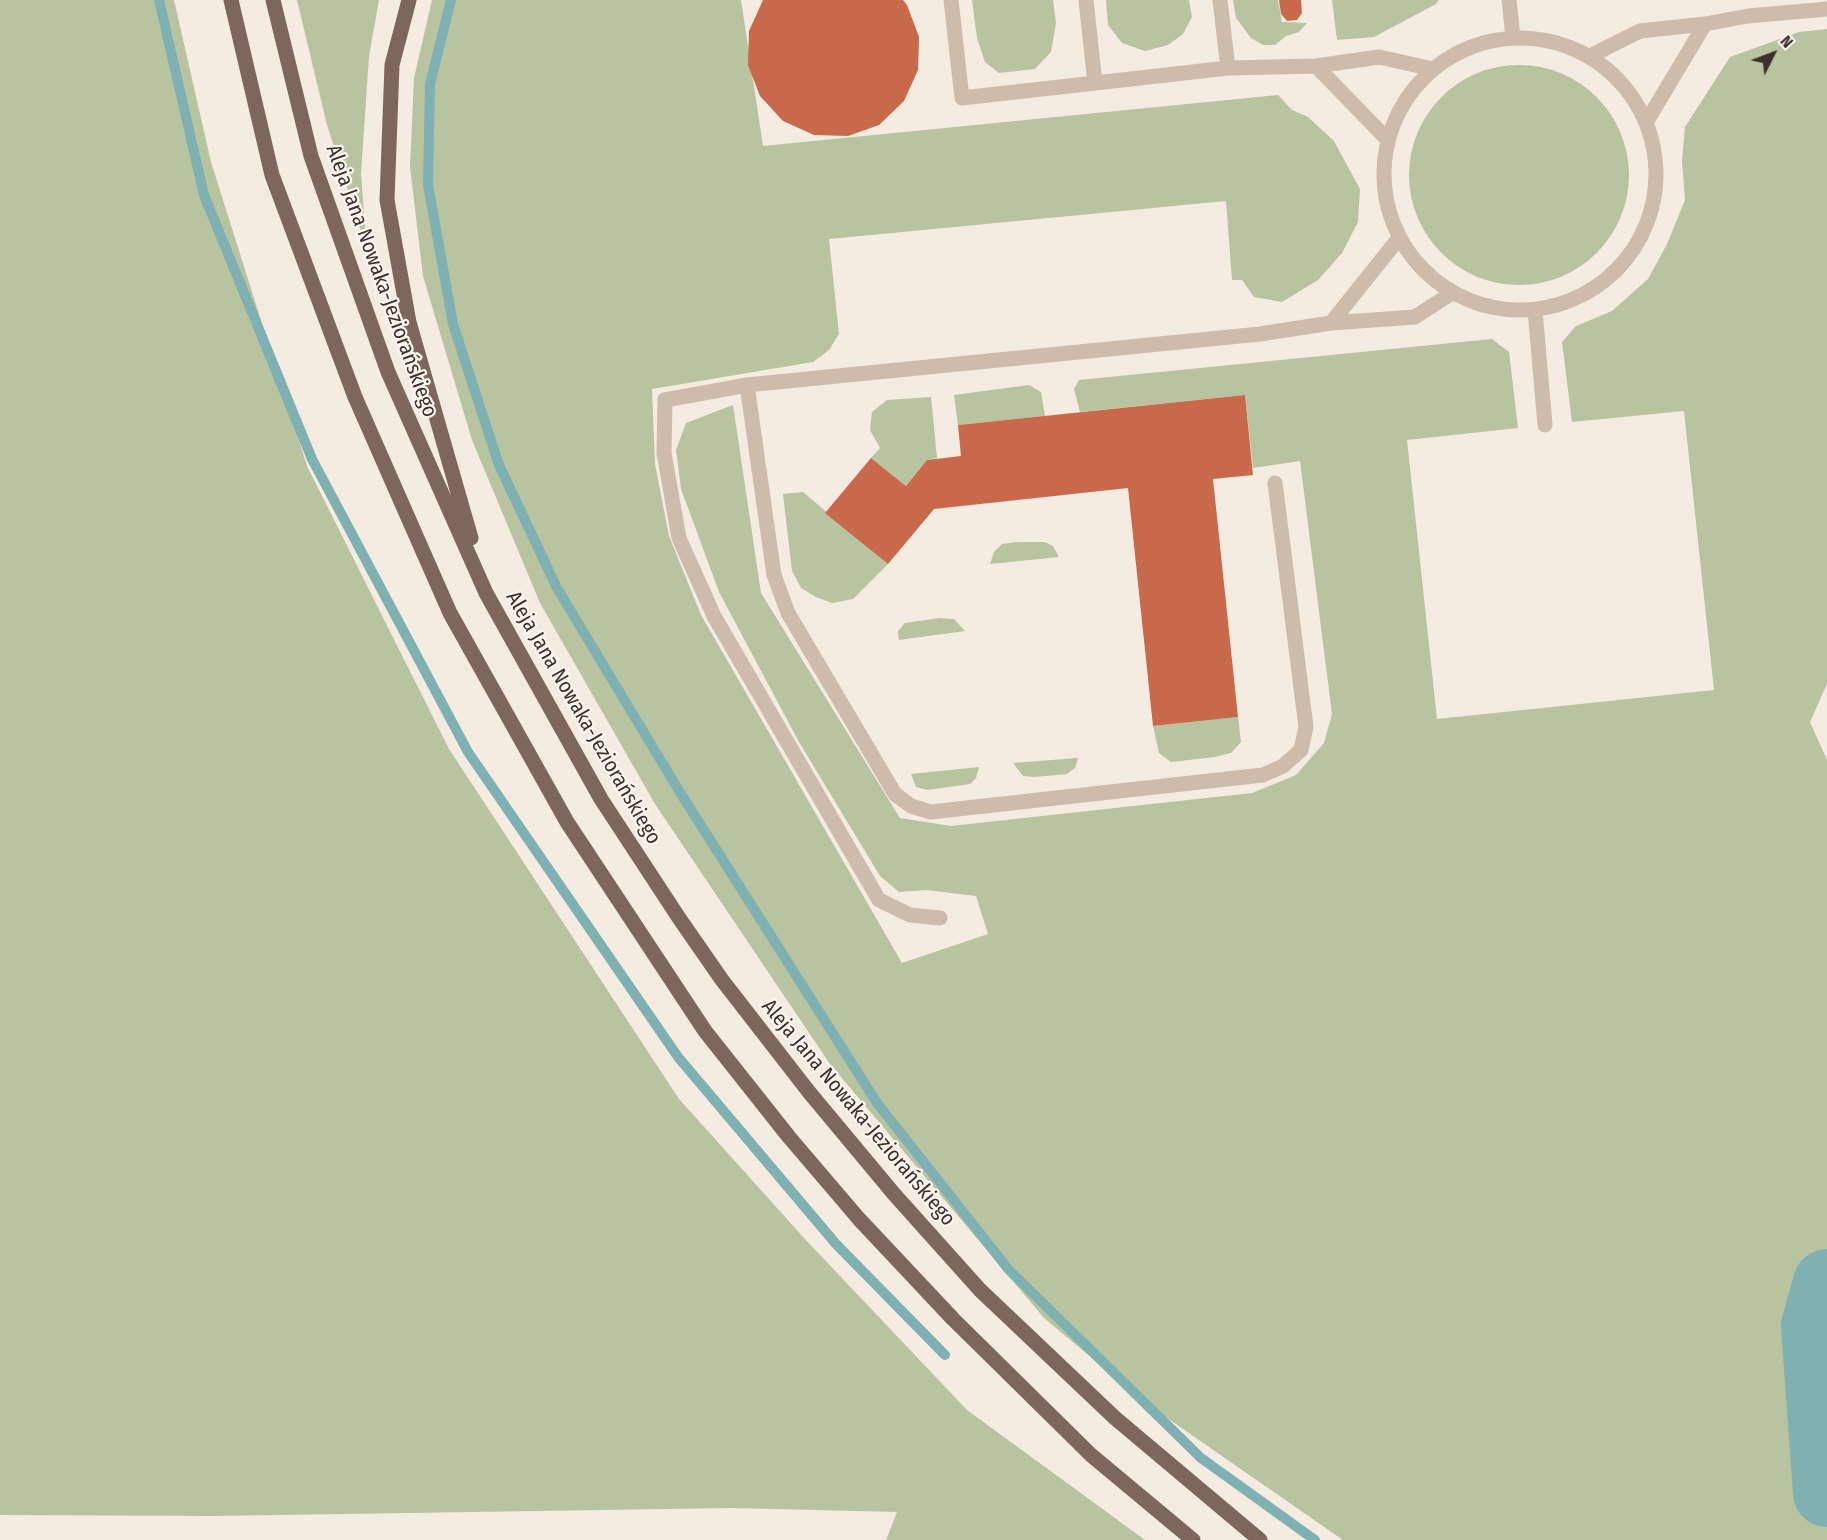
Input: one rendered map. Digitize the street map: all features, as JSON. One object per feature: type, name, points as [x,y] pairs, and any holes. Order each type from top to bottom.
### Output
[{"type":"main road","points":[[231,0],[272,176],[355,397],[450,613],[567,822],[705,1031],[789,1137],[859,1219],[953,1319],[1091,1455],[1193,1540]]},
{"type":"main road","name":"Aleja Jana Nowaka-Jeziorańskiego","points":[[273,0],[311,156],[388,372],[486,593],[607,809],[722,980],[809,1092],[894,1194],[980,1290],[1115,1418],[1260,1540]]},
{"type":"main road","points":[[409,0],[392,65],[387,200],[409,322],[486,593]]},
{"type":"lane","points":[[951,0],[962,98],[1228,68],[1316,66],[1379,57],[1433,69]]},
{"type":"lane","points":[[1086,0],[1095,83]]},
{"type":"lane","points":[[1220,0],[1228,68]]},
{"type":"lane","points":[[1509,0],[1513,37]]},
{"type":"lane","points":[[1590,56],[1640,31],[1705,24],[1748,16],[1827,9]]},
{"type":"lane","points":[[1647,122],[1705,24]]},
{"type":"lane","points":[[1513,37],[1540,39],[1566,45],[1590,56],[1623,84],[1647,122],[1657,171],[1649,221],[1623,264],[1583,296],[1535,310],[1492,308],[1452,293],[1422,269],[1399,238],[1387,207],[1384,173],[1388,140],[1405,101],[1433,69],[1457,52],[1485,42],[1513,37]]},
{"type":"lane","points":[[1316,66],[1388,140]]},
{"type":"lane","points":[[1331,323],[1399,238]]},
{"type":"lane","points":[[940,918],[910,915],[879,900],[714,616],[679,538],[664,453],[665,400],[747,386],[1260,334],[1331,323],[1414,317],[1452,293]]},
{"type":"lane","points":[[1535,310],[1545,425]]},
{"type":"lane","points":[[747,386],[774,575],[788,613],[895,794],[911,806],[931,812],[1263,775],[1283,766],[1301,750],[1306,727],[1275,483]]},
{"type":"green space","points":[[0,0],[174,0],[211,162],[307,466],[449,749],[679,1099],[804,1238],[967,1410],[1145,1540],[886,1540],[897,1512],[732,1508],[213,1516],[0,1515]]},
{"type":"green space","points":[[297,0],[379,0],[369,56],[361,174],[367,250],[327,125]]},
{"type":"green space","points":[[432,0],[741,0],[763,146],[1278,95],[1292,110],[1308,117],[1334,141],[1360,189],[1358,222],[1342,253],[1318,280],[1282,302],[1254,297],[1242,280],[1232,280],[1226,201],[829,239],[839,334],[829,350],[813,362],[652,389],[655,464],[669,536],[701,615],[902,963],[988,934],[976,896],[926,890],[899,892],[880,876],[799,742],[719,592],[681,489],[676,450],[686,423],[733,405],[761,593],[900,818],[951,826],[1252,793],[1296,775],[1324,743],[1332,714],[1300,461],[1253,468],[1245,395],[1080,412],[1074,389],[1079,380],[1492,339],[1509,352],[1518,428],[1407,440],[1437,719],[1714,690],[1684,411],[1572,422],[1562,342],[1576,326],[1612,311],[1648,279],[1667,244],[1685,200],[1682,161],[1685,127],[1730,57],[1799,32],[1827,29],[1827,684],[1810,722],[1827,760],[1827,1540],[1343,1540],[1147,1404],[1044,1318],[830,1064],[655,804],[540,603],[472,440],[423,276],[410,167],[414,78]]},
{"type":"green space","points":[[972,0],[1053,0],[1056,23],[1051,52],[1035,69],[999,73],[985,62],[977,38]]},
{"type":"green space","points":[[1106,0],[1189,0],[1192,17],[1183,34],[1168,45],[1145,51],[1122,43],[1108,25]]},
{"type":"green space","points":[[1233,0],[1278,0],[1282,22],[1307,23],[1299,32],[1286,36],[1275,45],[1263,45],[1251,38],[1236,18]]},
{"type":"green space","points":[[1332,0],[1439,0],[1436,4],[1374,37],[1337,40]]},
{"type":"green space","points":[[1508,65],[1530,65],[1561,73],[1580,83],[1597,97],[1611,114],[1621,133],[1627,153],[1629,175],[1627,197],[1621,217],[1611,236],[1597,253],[1580,267],[1551,281],[1530,285],[1508,285],[1487,281],[1467,272],[1449,260],[1434,245],[1413,207],[1409,186],[1409,164],[1413,143],[1422,123],[1434,105],[1449,90],[1487,69]]},
{"type":"green space","points":[[1029,385],[1041,392],[1045,416],[958,425],[954,395]]},
{"type":"green space","points":[[931,397],[937,458],[927,460],[906,486],[871,458],[880,448],[870,430],[872,412],[887,400]]},
{"type":"green space","points":[[803,492],[888,564],[853,599],[832,603],[816,597],[801,588],[792,571],[783,494]]},
{"type":"green space","points":[[1045,542],[1053,546],[1059,557],[990,564],[994,552],[1002,544]]},
{"type":"green space","points":[[940,618],[954,619],[965,631],[899,640],[898,631],[905,623]]},
{"type":"green space","points":[[1238,717],[1241,742],[1231,753],[1171,762],[1159,753],[1153,726]]},
{"type":"green space","points":[[1078,758],[1075,768],[1067,774],[1034,777],[1023,776],[1013,763]]},
{"type":"green space","points":[[979,767],[976,778],[970,784],[927,790],[916,787],[911,774]]},
{"type":"building","points":[[763,0],[903,0],[919,37],[918,70],[904,101],[879,125],[848,136],[814,135],[783,121],[760,96],[748,65],[749,31]]},
{"type":"building","points":[[1279,0],[1301,0],[1302,13],[1297,20],[1287,21],[1281,14]]},
{"type":"building","points":[[1245,395],[1253,475],[1213,479],[1238,717],[1153,726],[1128,488],[934,509],[888,564],[825,513],[871,458],[906,486],[927,460],[961,456],[958,425]]},
{"type":"waterway","points":[[159,0],[204,195],[312,459],[468,752],[678,1057],[836,1244],[945,1355]]},
{"type":"waterway","points":[[451,0],[430,84],[428,185],[453,324],[499,465],[557,588],[681,794],[877,1103],[1009,1270],[1201,1458],[1315,1540]]},
{"type":"waterway","points":[[1827,1283],[1815,1326],[1827,1493]]}]
